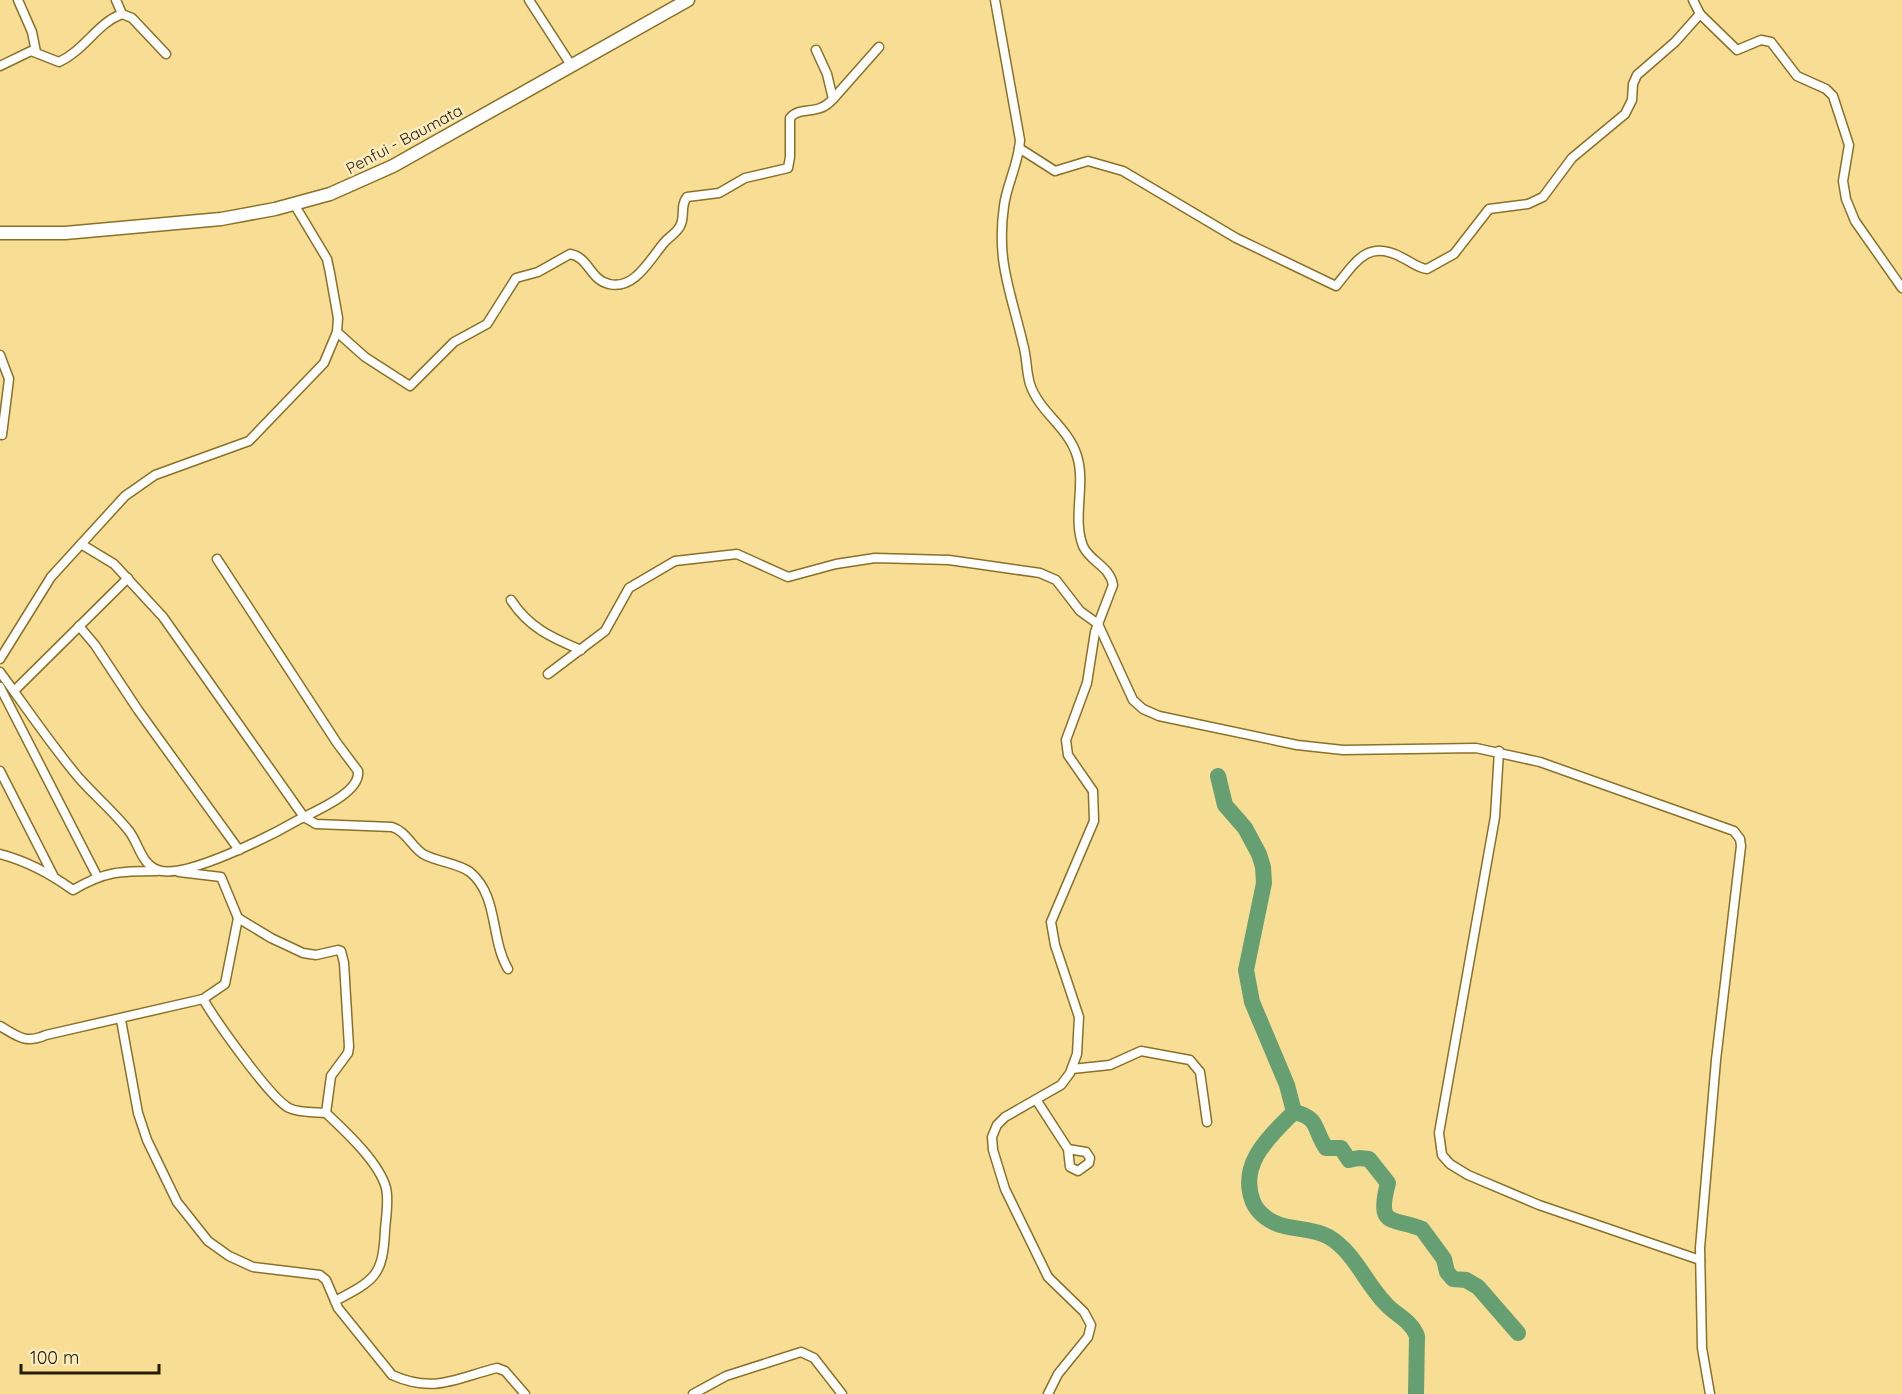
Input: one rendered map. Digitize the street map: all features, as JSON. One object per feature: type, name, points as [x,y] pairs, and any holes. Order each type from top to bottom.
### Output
[{"type":"street","points":[[18,0],[32,32],[36,52]]},
{"type":"street","points":[[116,0],[122,14],[132,18],[166,54]]},
{"type":"street","points":[[529,0],[571,65]]},
{"type":"street","name":"Penfui - Baumata","points":[[0,233],[64,233],[221,219],[294,204],[354,185],[393,166],[688,0]]},
{"type":"street","points":[[995,0],[1013,93],[1019,148],[1004,205],[1002,234],[1005,281],[1024,346],[1033,393],[1067,437],[1078,457],[1078,499],[1084,547],[1112,580],[1112,591],[1098,624],[1087,683],[1069,729],[1066,746],[1068,755],[1086,778],[1092,791],[1094,821],[1051,922],[1054,945],[1079,1017],[1079,1042],[1072,1069],[1061,1085],[1001,1120],[994,1131],[992,1143],[1005,1189],[1048,1277],[1084,1312],[1091,1325],[1088,1337],[1058,1374],[1048,1394]]},
{"type":"street","points":[[1693,0],[1700,14],[1721,31],[1736,49],[1744,49],[1761,40],[1771,42],[1798,77],[1826,89],[1833,96],[1849,145],[1843,182],[1845,199],[1855,221],[1902,288]]},
{"type":"street","points":[[0,66],[24,53],[36,52],[59,62],[90,41],[103,26],[122,14]]},
{"type":"street","points":[[1019,148],[1055,171],[1088,161],[1123,171],[1236,238],[1336,286],[1361,256],[1372,251],[1389,252],[1427,269],[1454,254],[1489,209],[1528,204],[1543,197],[1572,158],[1625,114],[1632,100],[1633,84],[1637,75],[1675,42],[1700,14]]},
{"type":"street","points":[[337,332],[402,383],[412,385],[454,342],[487,324],[511,284],[525,274],[538,272],[570,254],[582,258],[592,275],[599,281],[615,285],[627,283],[639,274],[681,226],[682,203],[687,197],[719,193],[745,178],[788,168],[790,118],[798,112],[821,109],[833,99],[879,47]]},
{"type":"street","points":[[816,50],[827,74],[833,99]]},
{"type":"street","points":[[0,659],[46,583],[125,496],[147,480],[195,459],[242,445],[260,432],[320,370],[337,332],[338,318],[327,259],[294,204]]},
{"type":"street","points":[[0,355],[9,379],[2,435]]},
{"type":"street","points":[[81,544],[114,564],[163,617],[304,817],[316,824],[392,826],[403,832],[420,852],[467,870],[483,888],[494,915],[496,941],[508,969]]},
{"type":"street","points":[[548,674],[610,625],[624,593],[670,563],[733,554],[746,556],[788,577],[836,564],[875,558],[949,560],[1040,573],[1056,580],[1080,611],[1098,624],[1133,699],[1143,709],[1153,714],[1229,732],[1328,749],[1476,748],[1499,751],[1540,762],[1723,826],[1737,833],[1740,839],[1716,1060],[1700,1260],[1702,1348],[1710,1394]]},
{"type":"street","points":[[178,872],[238,850],[304,817],[341,796],[357,781],[358,771],[337,743],[217,559]]},
{"type":"street","points":[[14,691],[128,578]]},
{"type":"street","points":[[511,600],[522,616],[536,628],[581,650]]},
{"type":"street","points":[[79,626],[238,850]]},
{"type":"street","points":[[0,672],[79,777],[130,833],[148,864],[159,871]]},
{"type":"street","points":[[0,687],[97,876]]},
{"type":"street","points":[[1499,751],[1495,817],[1439,1133],[1442,1155],[1457,1169],[1502,1190],[1700,1260]]},
{"type":"street","points":[[0,771],[53,876]]},
{"type":"street","points":[[0,854],[17,858],[53,876],[73,890],[97,876],[117,871],[178,872],[221,877],[238,918],[225,984],[220,990],[203,999],[29,1040],[0,1026]]},
{"type":"street","points":[[238,918],[303,953],[316,955],[338,950],[342,953],[349,1047],[348,1053],[331,1076],[326,1113]]},
{"type":"street","points":[[203,999],[257,1074],[280,1100],[292,1109],[326,1113],[352,1138],[376,1171],[386,1191],[384,1256],[381,1267],[369,1281],[334,1301]]},
{"type":"street","points":[[121,1020],[138,1113],[147,1140],[177,1202],[214,1247],[253,1267],[320,1275],[326,1281],[334,1301],[386,1367],[402,1381],[431,1388],[444,1388],[497,1368],[505,1371],[525,1394]]},
{"type":"street","points":[[1072,1069],[1110,1065],[1141,1051],[1190,1059],[1199,1068],[1207,1122]]},
{"type":"street","points":[[1037,1101],[1068,1149]]},
{"type":"street","points":[[693,1394],[726,1376],[801,1352],[814,1358],[842,1394]]},
{"type":"waterway","points":[[1218,776],[1225,805],[1245,828],[1259,854],[1263,867],[1264,883],[1246,970],[1252,1002],[1287,1085],[1294,1112],[1258,1152],[1250,1175],[1249,1188],[1253,1202],[1262,1214],[1274,1223],[1318,1232],[1338,1243],[1385,1303],[1411,1326],[1417,1336],[1416,1394]]},
{"type":"waterway","points":[[1294,1112],[1312,1121],[1326,1148],[1341,1148],[1349,1160],[1369,1159],[1388,1183],[1384,1207],[1389,1218],[1422,1229],[1444,1259],[1447,1272],[1453,1279],[1466,1280],[1478,1287],[1518,1333]]}]
